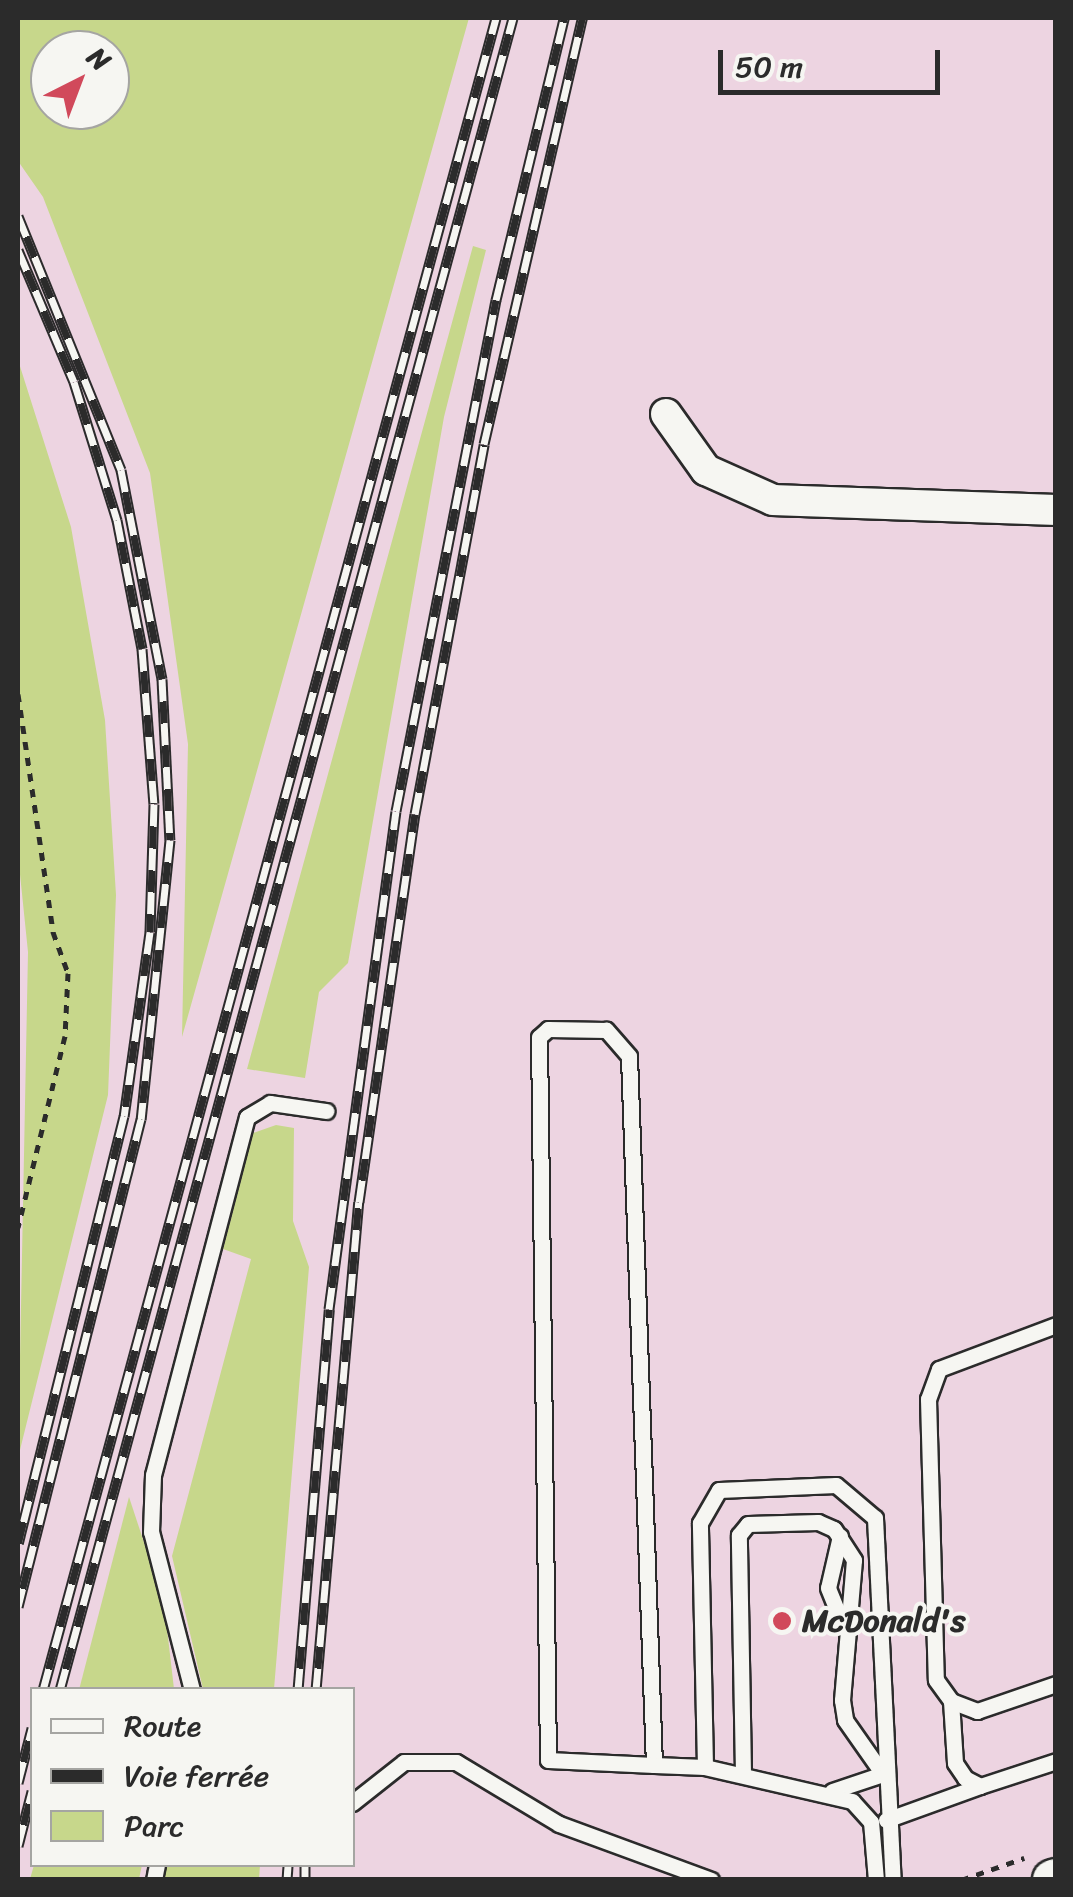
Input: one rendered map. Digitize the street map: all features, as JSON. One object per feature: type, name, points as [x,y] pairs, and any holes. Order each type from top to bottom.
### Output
[{"type":"street","points":[[666,414],[706,470],[773,500],[1056,510]]},
{"type":"lane","points":[[654,1765],[629,1056],[606,1030],[548,1029],[539,1037],[548,1760],[654,1765],[705,1767],[832,1791],[866,1812],[876,1880]]},
{"type":"lane","points":[[191,1687],[151,1532],[153,1475],[246,1117],[270,1102],[326,1111]]},
{"type":"lane","points":[[980,1786],[955,1763],[950,1701],[934,1664],[930,1381],[939,1369],[1056,1326]]},
{"type":"lane","points":[[705,1767],[704,1508],[720,1490],[836,1485],[875,1518],[883,1774],[893,1880]]},
{"type":"lane","points":[[743,1774],[738,1536],[748,1524],[818,1522],[840,1536],[854,1560],[856,1592],[843,1625]]},
{"type":"lane","points":[[840,1536],[828,1588],[843,1625],[845,1720],[883,1774]]},
{"type":"lane","points":[[950,1701],[989,1708],[1056,1684]]},
{"type":"lane","points":[[886,1820],[1056,1760]]},
{"type":"lane","points":[[355,1801],[404,1762],[456,1762],[559,1824],[711,1880]]},
{"type":"lane","points":[[832,1791],[883,1774]]},
{"type":"path","points":[[18,694],[53,932],[68,972],[65,1036],[18,1228]]},
{"type":"path","points":[[961,1880],[1049,1870]]},
{"type":"shaded area","points":[[18,18],[1055,18],[1055,1879],[18,1879]]},
{"type":"green space","points":[[18,18],[469,18],[182,1037],[188,744],[150,473],[43,197],[18,161]]},
{"type":"green space","points":[[473,246],[486,250],[444,417],[348,963],[319,992],[305,1078],[247,1069]]},
{"type":"green space","points":[[18,360],[71,527],[105,720],[116,895],[108,1095],[18,1458],[28,952],[18,855]]},
{"type":"green space","points":[[276,1125],[294,1128],[293,1221],[309,1267],[274,1687],[203,1687],[172,1556],[251,1259],[223,1249],[253,1133]]},
{"type":"green space","points":[[129,1497],[164,1603],[174,1687],[80,1687]]},
{"type":"green space","points":[[33,1867],[142,1867],[139,1879],[30,1879]]},
{"type":"green space","points":[[165,1867],[260,1867],[259,1879],[162,1879]]},
{"type":"railway","points":[[44,1687],[496,18]]},
{"type":"railway","points":[[61,1687],[513,18]]},
{"type":"railway","points":[[298,1687],[329,1309],[396,811],[496,300],[564,18]]},
{"type":"railway","points":[[316,1687],[359,1202],[415,814],[484,444],[582,18]]},
{"type":"railway","points":[[18,216],[121,470],[162,679],[170,840],[141,1119],[18,1607]]},
{"type":"railway","points":[[18,250],[74,382],[117,520],[142,649],[154,804],[150,932],[124,1116],[18,1543]]},
{"type":"railway","points":[[18,1783],[30,1736]]},
{"type":"railway","points":[[18,1846],[30,1799]]},
{"type":"railway","points":[[287,1880],[288,1867]]},
{"type":"railway","points":[[305,1867],[305,1880]]},
{"type":"place","name":"McDonald's","points":[[782,1621]]}]
